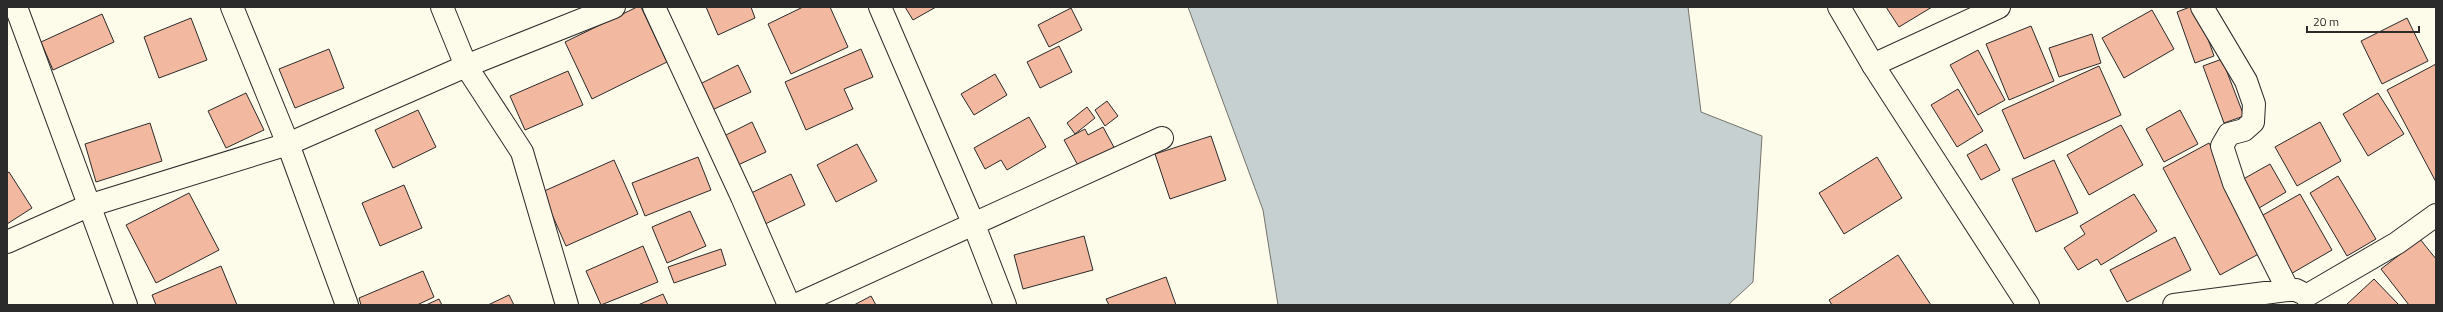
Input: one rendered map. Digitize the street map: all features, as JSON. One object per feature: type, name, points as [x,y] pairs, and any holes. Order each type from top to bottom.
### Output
[{"type":"street","points":[[16,7],[88,206],[126,305]]},
{"type":"street","points":[[232,7],[288,144],[347,305]]},
{"type":"street","points":[[442,7],[466,66],[522,152],[567,305]]},
{"type":"street","points":[[7,242],[88,206],[288,144],[466,66],[614,7]]},
{"type":"street","points":[[654,7],[742,197],[788,305]]},
{"type":"street","points":[[880,7],[974,225],[1005,305]]},
{"type":"street","points":[[1839,7],[1873,65],[2028,305]]},
{"type":"street","points":[[1873,65],[1999,7]]},
{"type":"street","points":[[2202,7],[2246,81],[2254,104],[2253,122],[2244,130],[2229,134],[2222,146],[2234,183],[2301,297]]},
{"type":"street","points":[[796,305],[1162,138]]},
{"type":"street","points":[[2174,305],[2301,297],[2397,243],[2436,215]]},
{"type":"shaded area","points":[[1188,7],[1688,7],[1701,112],[1762,136],[1753,282],[1728,305],[1278,305],[1263,210]]},
{"type":"building","points":[[637,7],[641,7],[667,62],[592,99],[565,42]]},
{"type":"building","points":[[706,7],[751,7],[755,18],[718,35]]},
{"type":"building","points":[[803,7],[830,7],[848,47],[791,74],[768,24]]},
{"type":"building","points":[[905,7],[936,7],[913,20]]},
{"type":"building","points":[[1886,7],[1932,7],[1899,27]]},
{"type":"building","points":[[2190,7],[2197,7],[2214,56],[2195,63],[2177,12]]},
{"type":"building","points":[[1071,8],[1082,30],[1049,47],[1038,25]]},
{"type":"building","points":[[2152,10],[2174,49],[2124,78],[2102,38]]},
{"type":"building","points":[[102,14],[114,42],[53,70],[41,42]]},
{"type":"building","points":[[191,18],[207,60],[159,78],[144,37]]},
{"type":"building","points":[[2407,18],[2428,61],[2382,84],[2361,41]]},
{"type":"building","points":[[2031,26],[2054,81],[2009,100],[1986,44]]},
{"type":"building","points":[[2092,34],[2101,63],[2059,77],[2049,48]]},
{"type":"building","points":[[1059,46],[1072,72],[1040,88],[1027,62]]},
{"type":"building","points":[[329,49],[344,88],[295,108],[279,69]]},
{"type":"building","points":[[861,49],[873,77],[844,89],[853,109],[806,130],[785,82]]},
{"type":"building","points":[[1978,50],[2005,100],[1978,115],[1950,65]]},
{"type":"building","points":[[2222,59],[2244,116],[2224,123],[2203,66]]},
{"type":"building","points":[[2436,64],[2436,182],[2387,90]]},
{"type":"building","points":[[738,65],[751,92],[712,110],[700,84]]},
{"type":"building","points":[[2099,66],[2121,115],[2024,159],[2002,110]]},
{"type":"building","points":[[568,71],[583,105],[525,130],[510,96]]},
{"type":"building","points":[[995,74],[1007,95],[974,115],[961,94]]},
{"type":"building","points":[[1958,89],[1983,131],[1957,147],[1931,105]]},
{"type":"building","points":[[246,93],[264,130],[226,148],[208,111]]},
{"type":"building","points":[[2378,93],[2404,134],[2368,156],[2343,114]]},
{"type":"building","points":[[1107,101],[1118,116],[1105,126],[1095,110]]},
{"type":"building","points":[[1087,107],[1095,118],[1075,134],[1067,123]]},
{"type":"building","points":[[418,110],[436,147],[393,168],[375,130]]},
{"type":"building","points":[[2180,110],[2198,144],[2164,162],[2146,129]]},
{"type":"building","points":[[1029,117],[1046,147],[1007,170],[1001,160],[985,169],[974,148]]},
{"type":"building","points":[[752,122],[766,152],[738,165],[724,136]]},
{"type":"building","points":[[2320,122],[2341,161],[2297,186],[2275,147]]},
{"type":"building","points":[[150,123],[162,161],[96,182],[85,144]]},
{"type":"building","points":[[2121,125],[2143,165],[2089,195],[2067,155]]},
{"type":"building","points":[[1103,127],[1116,151],[1080,169],[1064,140],[1085,129],[1088,135]]},
{"type":"building","points":[[1211,136],[1226,180],[1170,199],[1155,154]]},
{"type":"building","points":[[2209,143],[2266,250],[2220,275],[2163,168]]},
{"type":"building","points":[[857,144],[877,181],[836,202],[817,165]]},
{"type":"building","points":[[1986,144],[2000,170],[1981,180],[1967,155]]},
{"type":"building","points":[[698,157],[711,190],[645,216],[632,183]]},
{"type":"building","points":[[1877,157],[1902,198],[1844,234],[1819,193]]},
{"type":"building","points":[[614,160],[638,214],[566,246],[542,192]]},
{"type":"building","points":[[2054,160],[2078,213],[2036,232],[2012,179]]},
{"type":"building","points":[[2270,164],[2286,192],[2254,211],[2238,182]]},
{"type":"building","points":[[9,172],[32,208],[7,224],[7,173]]},
{"type":"building","points":[[791,174],[805,205],[761,226],[747,195]]},
{"type":"building","points":[[2338,176],[2376,239],[2347,256],[2310,193]]},
{"type":"building","points":[[404,185],[422,228],[380,246],[362,203]]},
{"type":"building","points":[[189,193],[219,250],[156,283],[126,225]]},
{"type":"building","points":[[2134,194],[2157,231],[2101,265],[2097,259],[2078,270],[2064,248],[2085,234],[2080,226]]},
{"type":"building","points":[[2300,194],[2332,250],[2289,275],[2256,219]]},
{"type":"building","points":[[690,211],[706,246],[667,263],[652,227]]},
{"type":"building","points":[[1084,236],[1093,270],[1023,289],[1014,255]]},
{"type":"building","points":[[2175,237],[2191,270],[2127,302],[2110,270]]},
{"type":"building","points":[[2420,239],[2436,259],[2436,305],[2409,305],[2381,269]]},
{"type":"building","points":[[643,246],[658,282],[601,305],[586,271]]},
{"type":"building","points":[[721,249],[726,265],[674,283],[668,267]]},
{"type":"building","points":[[1898,255],[1931,305],[1832,305],[1829,300]]},
{"type":"building","points":[[221,266],[237,305],[156,305],[152,295]]},
{"type":"building","points":[[423,271],[434,297],[417,305],[361,305],[359,298]]},
{"type":"building","points":[[1166,277],[1176,305],[1109,305],[1106,299]]},
{"type":"building","points":[[2374,279],[2399,305],[2346,305]]},
{"type":"building","points":[[663,294],[668,305],[638,305]]},
{"type":"building","points":[[509,295],[514,305],[488,305]]},
{"type":"building","points":[[871,296],[876,305],[854,305]]},
{"type":"building","points":[[439,299],[442,305],[426,305]]}]
